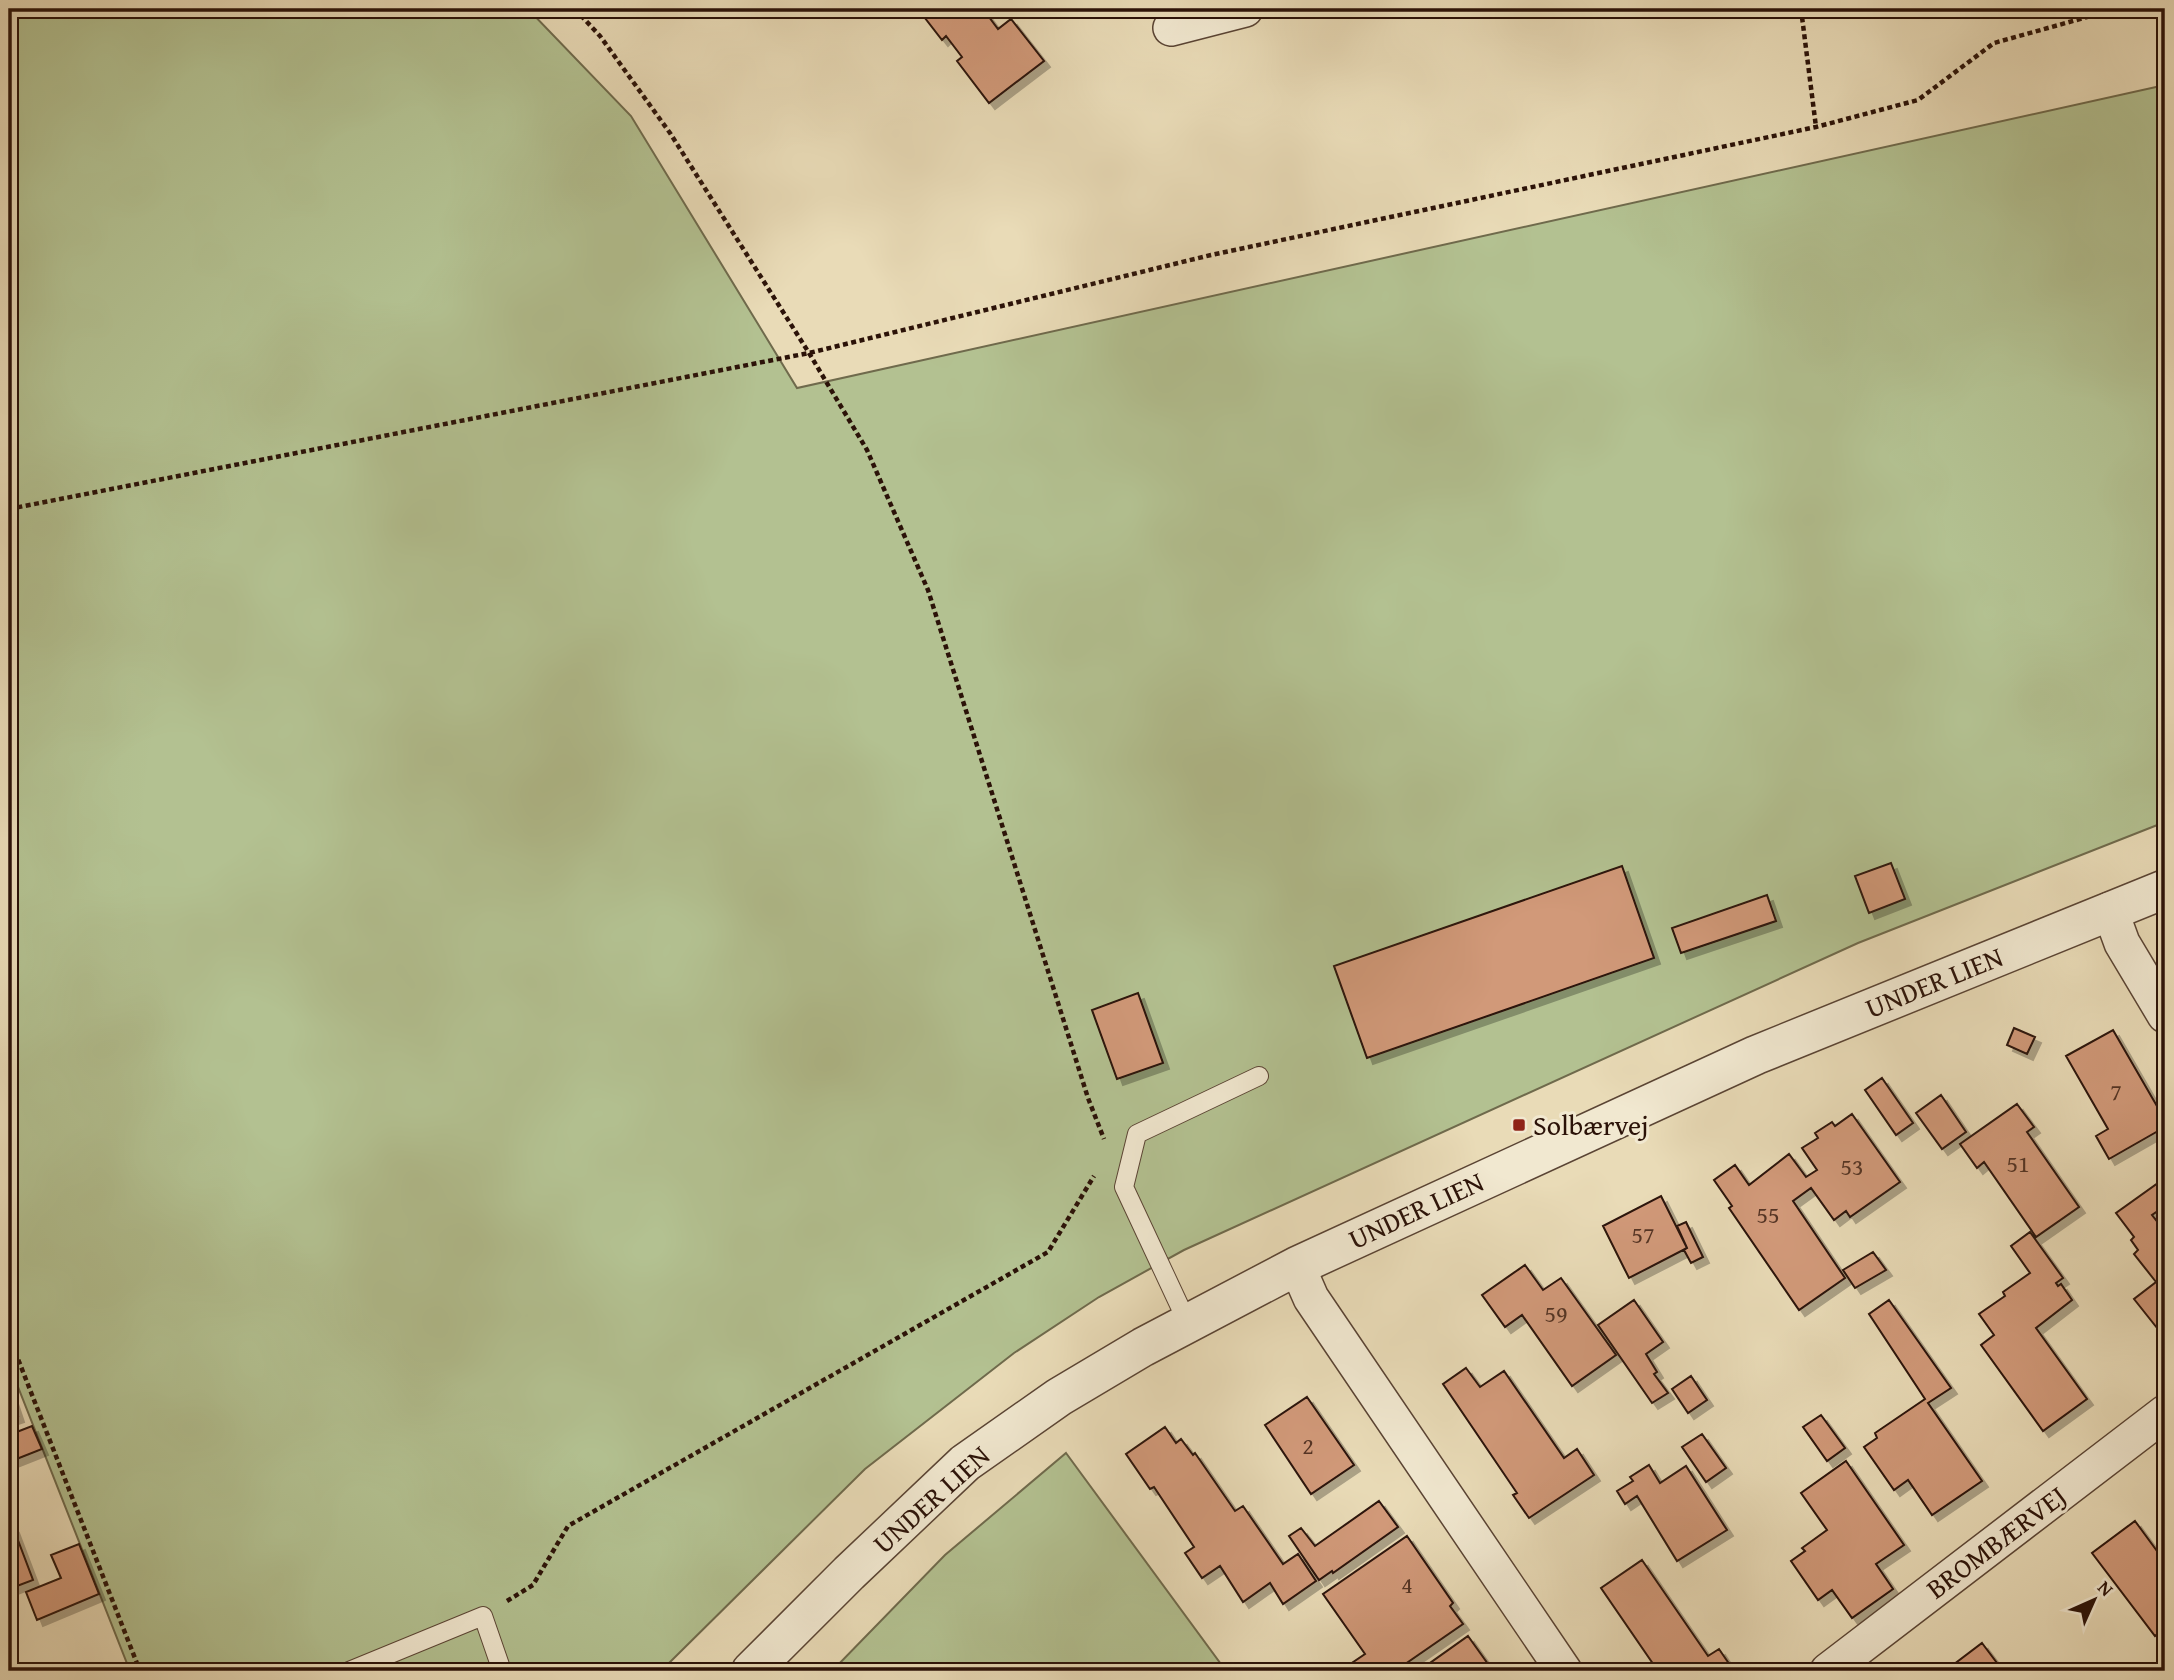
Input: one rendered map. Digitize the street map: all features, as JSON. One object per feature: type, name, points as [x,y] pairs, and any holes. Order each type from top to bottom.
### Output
[{"type":"street","points":[[1171,28],[1245,9]]},
{"type":"street","name":"UNDER LIEN","points":[[751,1671],[965,1463],[1059,1397],[1143,1347],[1297,1266],[1756,1055],[2165,889]]},
{"type":"street","points":[[2110,910],[2122,943],[2165,1014]]},
{"type":"street","points":[[1297,1266],[1311,1298],[1564,1671]]},
{"type":"street","name":"BROMBÆRVEJ","points":[[1828,1671],[2165,1413]]},
{"type":"lane","points":[[1188,1324],[1124,1187],[1137,1134],[1259,1076]]},
{"type":"lane","points":[[349,1671],[482,1616],[502,1671]]},
{"type":"path","points":[[575,9],[600,36],[670,133],[867,450],[928,590],[1088,1098],[1109,1150]]},
{"type":"path","points":[[1801,9],[1815,127]]},
{"type":"path","points":[[9,509],[809,353],[1211,255],[1815,127],[1918,100],[1994,43],[2116,9]]},
{"type":"path","points":[[482,1616],[533,1585],[568,1526],[1048,1252],[1109,1150],[1137,1134]]},
{"type":"path","points":[[9,1336],[140,1671]]},
{"type":"green space","points":[[9,9],[528,9],[631,116],[797,388],[2165,85],[2165,822],[1858,943],[1184,1250],[1099,1297],[1014,1353],[865,1469],[661,1671],[130,1671],[9,1364]]},
{"type":"green space","points":[[1066,1453],[1226,1671],[832,1671],[945,1555]]},
{"type":"building","points":[[918,9],[991,9],[986,13],[998,29],[1011,19],[1044,61],[989,103],[957,61],[962,57],[946,36],[942,40]]},
{"type":"building","points":[[1891,863],[1905,899],[1869,913],[1855,876]]},
{"type":"building","points":[[1622,866],[1654,958],[1367,1058],[1334,966]]},
{"type":"building","points":[[1767,895],[1776,921],[1681,953],[1672,928]]},
{"type":"building","points":[[1138,993],[1163,1063],[1117,1079],[1092,1010]]},
{"type":"building","points":[[2014,1028],[2035,1037],[2027,1054],[2007,1045]]},
{"type":"building","points":[[2113,1030],[2165,1120],[2165,1127],[2109,1159],[2096,1136],[2108,1129],[2066,1056]]},
{"type":"building","points":[[1882,1078],[1913,1123],[1896,1135],[1865,1090]]},
{"type":"building","points":[[1941,1095],[1966,1132],[1942,1149],[1916,1113]]},
{"type":"building","points":[[2017,1104],[2034,1127],[2027,1132],[2079,1207],[2036,1237],[1984,1162],[1977,1168],[1960,1144]]},
{"type":"building","points":[[1852,1114],[1900,1182],[1850,1217],[1846,1211],[1834,1220],[1811,1188],[1793,1201],[1845,1278],[1799,1310],[1729,1208],[1732,1206],[1714,1180],[1735,1165],[1749,1185],[1789,1154],[1806,1177],[1817,1170],[1802,1148],[1818,1138],[1815,1133],[1832,1122],[1835,1126]]},
{"type":"building","points":[[2165,1178],[2165,1206],[2152,1215],[2156,1220],[2165,1213],[2165,1338],[2134,1299],[2156,1282],[2134,1254],[2138,1250],[2131,1240],[2134,1237],[2116,1213]]},
{"type":"building","points":[[1661,1196],[1687,1248],[1629,1278],[1603,1226]]},
{"type":"building","points":[[1686,1222],[1703,1257],[1691,1263],[1677,1226]]},
{"type":"building","points":[[2030,1232],[2063,1278],[2056,1283],[2058,1286],[2061,1284],[2072,1300],[2036,1328],[2087,1399],[2043,1431],[1981,1345],[1994,1335],[1979,1314],[2005,1296],[2003,1292],[2030,1273],[2011,1246]]},
{"type":"building","points":[[1873,1252],[1886,1270],[1855,1288],[1843,1270]]},
{"type":"building","points":[[1525,1265],[1543,1290],[1561,1278],[1616,1355],[1572,1386],[1522,1315],[1505,1327],[1482,1295]]},
{"type":"building","points":[[1634,1300],[1663,1342],[1646,1354],[1657,1372],[1654,1374],[1668,1393],[1652,1403],[1598,1325]]},
{"type":"building","points":[[1889,1300],[1951,1388],[1928,1403],[1982,1481],[1932,1515],[1908,1480],[1894,1490],[1864,1447],[1877,1438],[1875,1433],[1925,1399],[1869,1314]]},
{"type":"building","points":[[1466,1368],[1480,1387],[1504,1371],[1564,1458],[1577,1449],[1594,1475],[1529,1518],[1513,1495],[1517,1493],[1443,1384]]},
{"type":"building","points":[[1691,1376],[1707,1400],[1688,1413],[1672,1389]]},
{"type":"building","points":[[9,1389],[18,1416],[9,1419]]},
{"type":"building","points":[[1307,1397],[1354,1465],[1311,1494],[1265,1425]]},
{"type":"building","points":[[1821,1415],[1845,1448],[1827,1461],[1803,1427]]},
{"type":"building","points":[[32,1426],[42,1449],[9,1462],[9,1435]]},
{"type":"building","points":[[1165,1427],[1176,1443],[1181,1439],[1193,1455],[1195,1453],[1235,1511],[1243,1506],[1283,1564],[1298,1554],[1316,1581],[1283,1604],[1270,1583],[1243,1602],[1220,1566],[1202,1578],[1185,1553],[1194,1547],[1154,1487],[1150,1489],[1126,1454]]},
{"type":"building","points":[[1702,1434],[1726,1468],[1706,1482],[1682,1447]]},
{"type":"building","points":[[1846,1461],[1904,1545],[1876,1564],[1893,1589],[1852,1618],[1832,1590],[1818,1600],[1791,1561],[1805,1551],[1802,1548],[1827,1530],[1801,1493]]},
{"type":"building","points":[[1649,1465],[1660,1483],[1686,1466],[1727,1530],[1677,1561],[1637,1496],[1625,1504],[1617,1491],[1633,1481],[1630,1477]]},
{"type":"building","points":[[1379,1501],[1398,1527],[1319,1580],[1289,1536],[1301,1528],[1315,1546]]},
{"type":"building","points":[[2135,1521],[2165,1562],[2165,1628],[2155,1636],[2092,1553]]},
{"type":"building","points":[[13,1527],[33,1580],[9,1589],[9,1528]]},
{"type":"building","points":[[1407,1536],[1453,1603],[1450,1606],[1463,1624],[1395,1671],[1340,1671],[1365,1654],[1323,1594]]},
{"type":"building","points":[[79,1544],[99,1594],[37,1620],[26,1592],[61,1578],[51,1555]]},
{"type":"building","points":[[1642,1560],[1708,1656],[1719,1649],[1734,1671],[1658,1671],[1601,1588]]},
{"type":"building","points":[[1468,1636],[1493,1671],[1426,1671],[1423,1668]]},
{"type":"building","points":[[1982,1643],[2003,1671],[1945,1671]]},
{"type":"place","name":"Solbærvej","points":[[1519,1125]]}]
